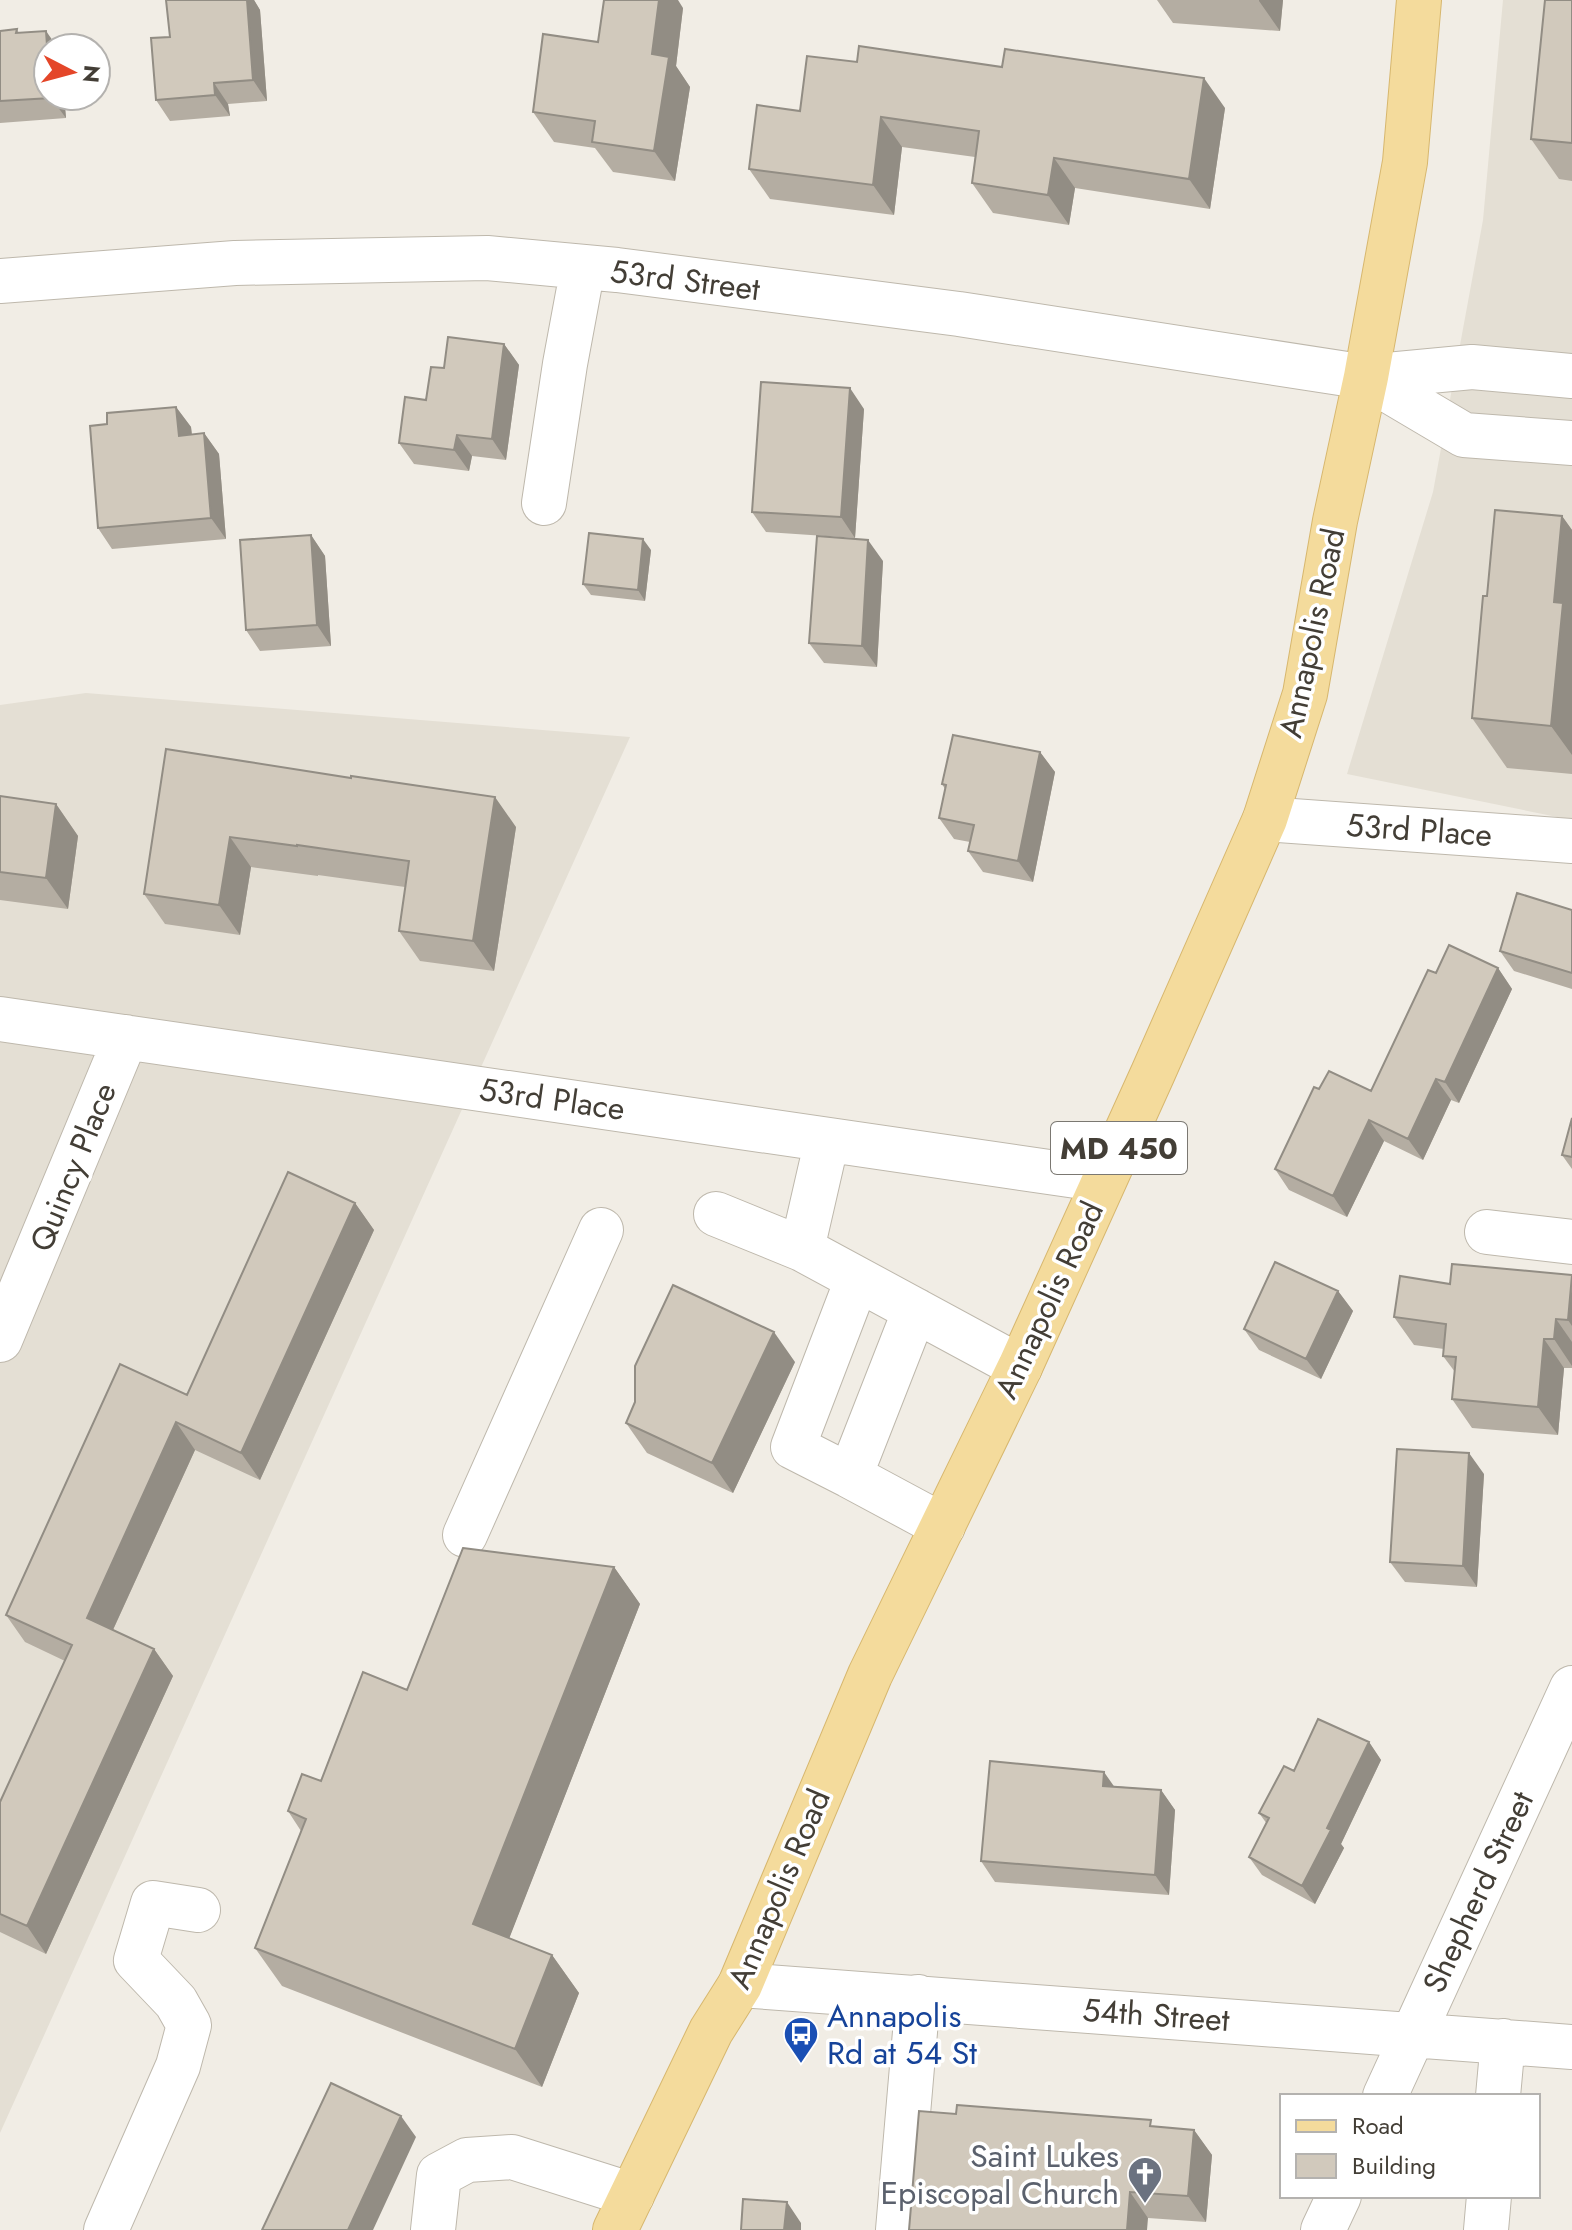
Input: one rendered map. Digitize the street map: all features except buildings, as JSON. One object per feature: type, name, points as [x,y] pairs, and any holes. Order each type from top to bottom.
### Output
[{"type":"main road","name":"Annapolis Road","points":[[624,2212],[711,2031],[740,1985],[870,1675],[1020,1367],[1265,819],[1305,694],[1335,521],[1366,377],[1405,162],[1419,0]]},
{"type":"street","name":"53rd Street","points":[[0,281],[235,263],[487,258],[959,314],[1366,377]]},
{"type":"street","points":[[544,503],[583,267]]},
{"type":"street","points":[[1366,377],[1472,367],[1572,376]]},
{"type":"street","points":[[1366,377],[1464,435],[1572,443]]},
{"type":"street","name":"53rd Place","points":[[1265,819],[1572,841]]},
{"type":"street","name":"53rd Place","points":[[0,1019],[1104,1180]]},
{"type":"street","name":"Quincy Place","points":[[0,1340],[126,1037]]},
{"type":"street","points":[[802,1249],[827,1140]]},
{"type":"street","points":[[716,1214],[802,1249],[1020,1367]]},
{"type":"street","points":[[465,1535],[601,1230]]},
{"type":"street","points":[[1487,1232],[1572,1242]]},
{"type":"street","points":[[857,1280],[793,1447],[943,1526]]},
{"type":"street","points":[[850,1476],[915,1310]]},
{"type":"street","name":"Shepherd Street","points":[[1386,2094],[1572,1688]]},
{"type":"street","points":[[106,2230],[178,2066],[189,2025],[176,2002],[136,1960],[153,1903],[198,1910]]},
{"type":"street","name":"54th Street","points":[[740,1985],[1572,2047]]},
{"type":"street","points":[[898,2230],[918,1997]]},
{"type":"street","points":[[1498,2094],[1503,2041]]},
{"type":"street","points":[[433,2230],[439,2175],[467,2160],[512,2157],[624,2212]]},
{"type":"street","points":[[1323,2230],[1338,2198]]},
{"type":"street","points":[[1486,2230],[1489,2198]]},
{"type":"shaded area","points":[[1503,0],[1572,0],[1572,820],[1347,774],[1433,492],[1483,220]]},
{"type":"shaded area","points":[[86,693],[630,737],[0,2133],[0,705]]},
{"type":"place","name":"Annapolis Rd at 54 St","points":[[801,2065]]},
{"type":"place","name":"Saint Lukes Episcopal Church","points":[[1145,2205]]}]
